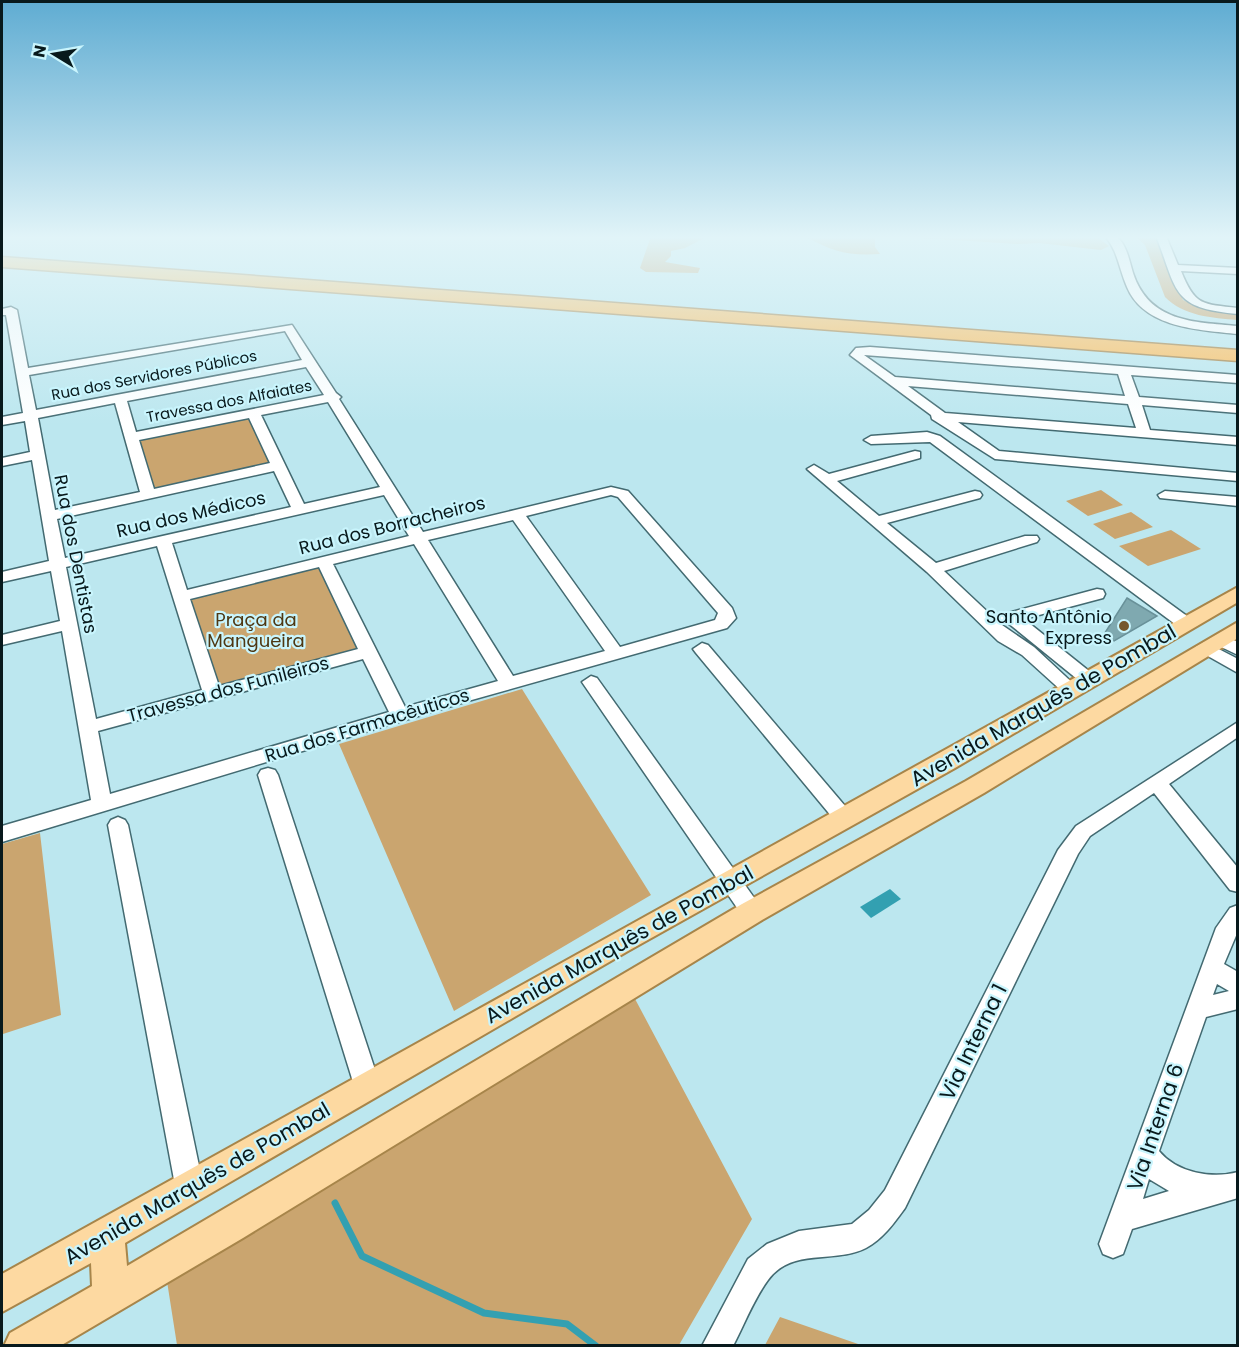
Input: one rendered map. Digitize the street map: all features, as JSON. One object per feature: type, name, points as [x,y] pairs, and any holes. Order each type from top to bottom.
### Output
[{"type":"highway","points":[[510,299],[1238,354]]},
{"type":"main road","name":"Avenida Marquês de Pombal","points":[[2,1294],[107,1237],[189,1185],[946,762],[1238,593]]},
{"type":"main road","name":"Avenida Marquês de Pombal","points":[[23,1346],[282,1196],[752,912],[975,787],[1229,637]]},
{"type":"main road","points":[[1037,708],[1066,732]]},
{"type":"main road","points":[[946,762],[975,787]]},
{"type":"main road","points":[[107,1237],[111,1294]]},
{"type":"street","points":[[1140,299],[1142,304],[1166,317],[1195,325],[1238,330]]},
{"type":"street","points":[[1188,299],[1201,306],[1238,311]]},
{"type":"street","name":"Rua dos Dentistas","points":[[6,311],[9,340],[22,373],[38,455],[102,804]]},
{"type":"street","points":[[22,373],[288,327],[334,397],[509,684]]},
{"type":"street","points":[[1238,379],[870,351],[860,351],[856,355],[937,416],[995,455],[1238,477]]},
{"type":"street","name":"Rua dos Servidores Públicos","points":[[2,421],[312,362]]},
{"type":"street","points":[[1123,370],[1145,434]]},
{"type":"street","points":[[892,381],[1238,409]]},
{"type":"street","name":"Travessa dos Alfaiates","points":[[131,437],[334,397]]},
{"type":"street","points":[[120,399],[148,494]]},
{"type":"street","points":[[254,413],[299,509]]},
{"type":"street","points":[[937,416],[1238,441]]},
{"type":"street","points":[[871,440],[927,436],[935,439],[1185,623]]},
{"type":"street","points":[[2,462],[38,455]]},
{"type":"street","points":[[828,479],[915,455]]},
{"type":"street","points":[[49,516],[278,466]]},
{"type":"street","points":[[814,469],[933,569],[1004,637],[1079,684]]},
{"type":"street","name":"Rua dos Médicos","points":[[2,577],[390,489]]},
{"type":"street","name":"Rua dos Borracheiros","points":[[181,596],[611,491],[623,494],[726,612]]},
{"type":"street","points":[[877,521],[975,495]]},
{"type":"street","points":[[1165,495],[1238,502]]},
{"type":"street","points":[[517,515],[616,654]]},
{"type":"street","points":[[933,569],[1031,539]]},
{"type":"street","points":[[163,540],[212,694]]},
{"type":"street","points":[[324,562],[400,715]]},
{"type":"street","points":[[990,623],[1097,594]]},
{"type":"street","name":"Rua dos Farmacêuticos","points":[[2,834],[400,715],[721,624],[727,618],[726,612]]},
{"type":"street","points":[[1011,617],[1079,684]]},
{"type":"street","points":[[2,640],[69,624]]},
{"type":"street","points":[[1229,637],[1238,667]]},
{"type":"street","points":[[702,649],[844,818]]},
{"type":"street","name":"Travessa dos Funileiros","points":[[88,727],[368,652]]},
{"type":"street","points":[[591,682],[752,912]]},
{"type":"street","name":"Via Interna 1","points":[[717,1346],[758,1269],[777,1254],[799,1245],[858,1237],[879,1220],[895,1199],[1069,849],[1083,831],[1238,728]]},
{"type":"street","points":[[268,775],[367,1085]]},
{"type":"street","points":[[1156,783],[1238,884]]},
{"type":"street","points":[[118,825],[189,1185]]},
{"type":"street","name":"Via Interna 6","points":[[1113,1244],[1211,968],[1227,928],[1238,914]]},
{"type":"street","points":[[1211,968],[1238,984]]},
{"type":"street","points":[[1196,1009],[1238,999]]},
{"type":"street","points":[[1146,1156],[1159,1173],[1180,1183],[1233,1186]]},
{"type":"street","points":[[1123,1218],[1233,1186]]},
{"type":"green space","points":[[1167,299],[1183,299],[1206,310],[1237,313],[1237,320],[1199,315]]},
{"type":"green space","points":[[249,416],[271,464],[154,490],[138,438]]},
{"type":"green space","points":[[1101,490],[1123,505],[1088,516],[1066,501]]},
{"type":"green space","points":[[1131,512],[1153,527],[1115,539],[1093,524]]},
{"type":"green space","points":[[1171,530],[1201,549],[1148,566],[1119,546]]},
{"type":"green space","name":"Praça da Mangueira","points":[[319,568],[358,649],[218,686],[190,599]]},
{"type":"green space","points":[[522,689],[651,895],[454,1011],[339,744]]},
{"type":"green space","points":[[40,833],[61,1015],[3,1034],[2,844]]},
{"type":"green space","points":[[634,997],[752,1219],[679,1345],[177,1345],[166,1275]]},
{"type":"green space","points":[[780,1317],[861,1345],[765,1345]]},
{"type":"water","points":[[890,889],[901,899],[871,918],[860,907]]},
{"type":"building","name":"Santo Antônio Express","points":[[1127,598],[1157,616],[1114,641],[1103,636]]},
{"type":"waterway","points":[[335,1203],[362,1256],[484,1313],[567,1324],[596,1346]]},
{"type":"place","name":"Santo Antônio Express","points":[[1124,626]]}]
